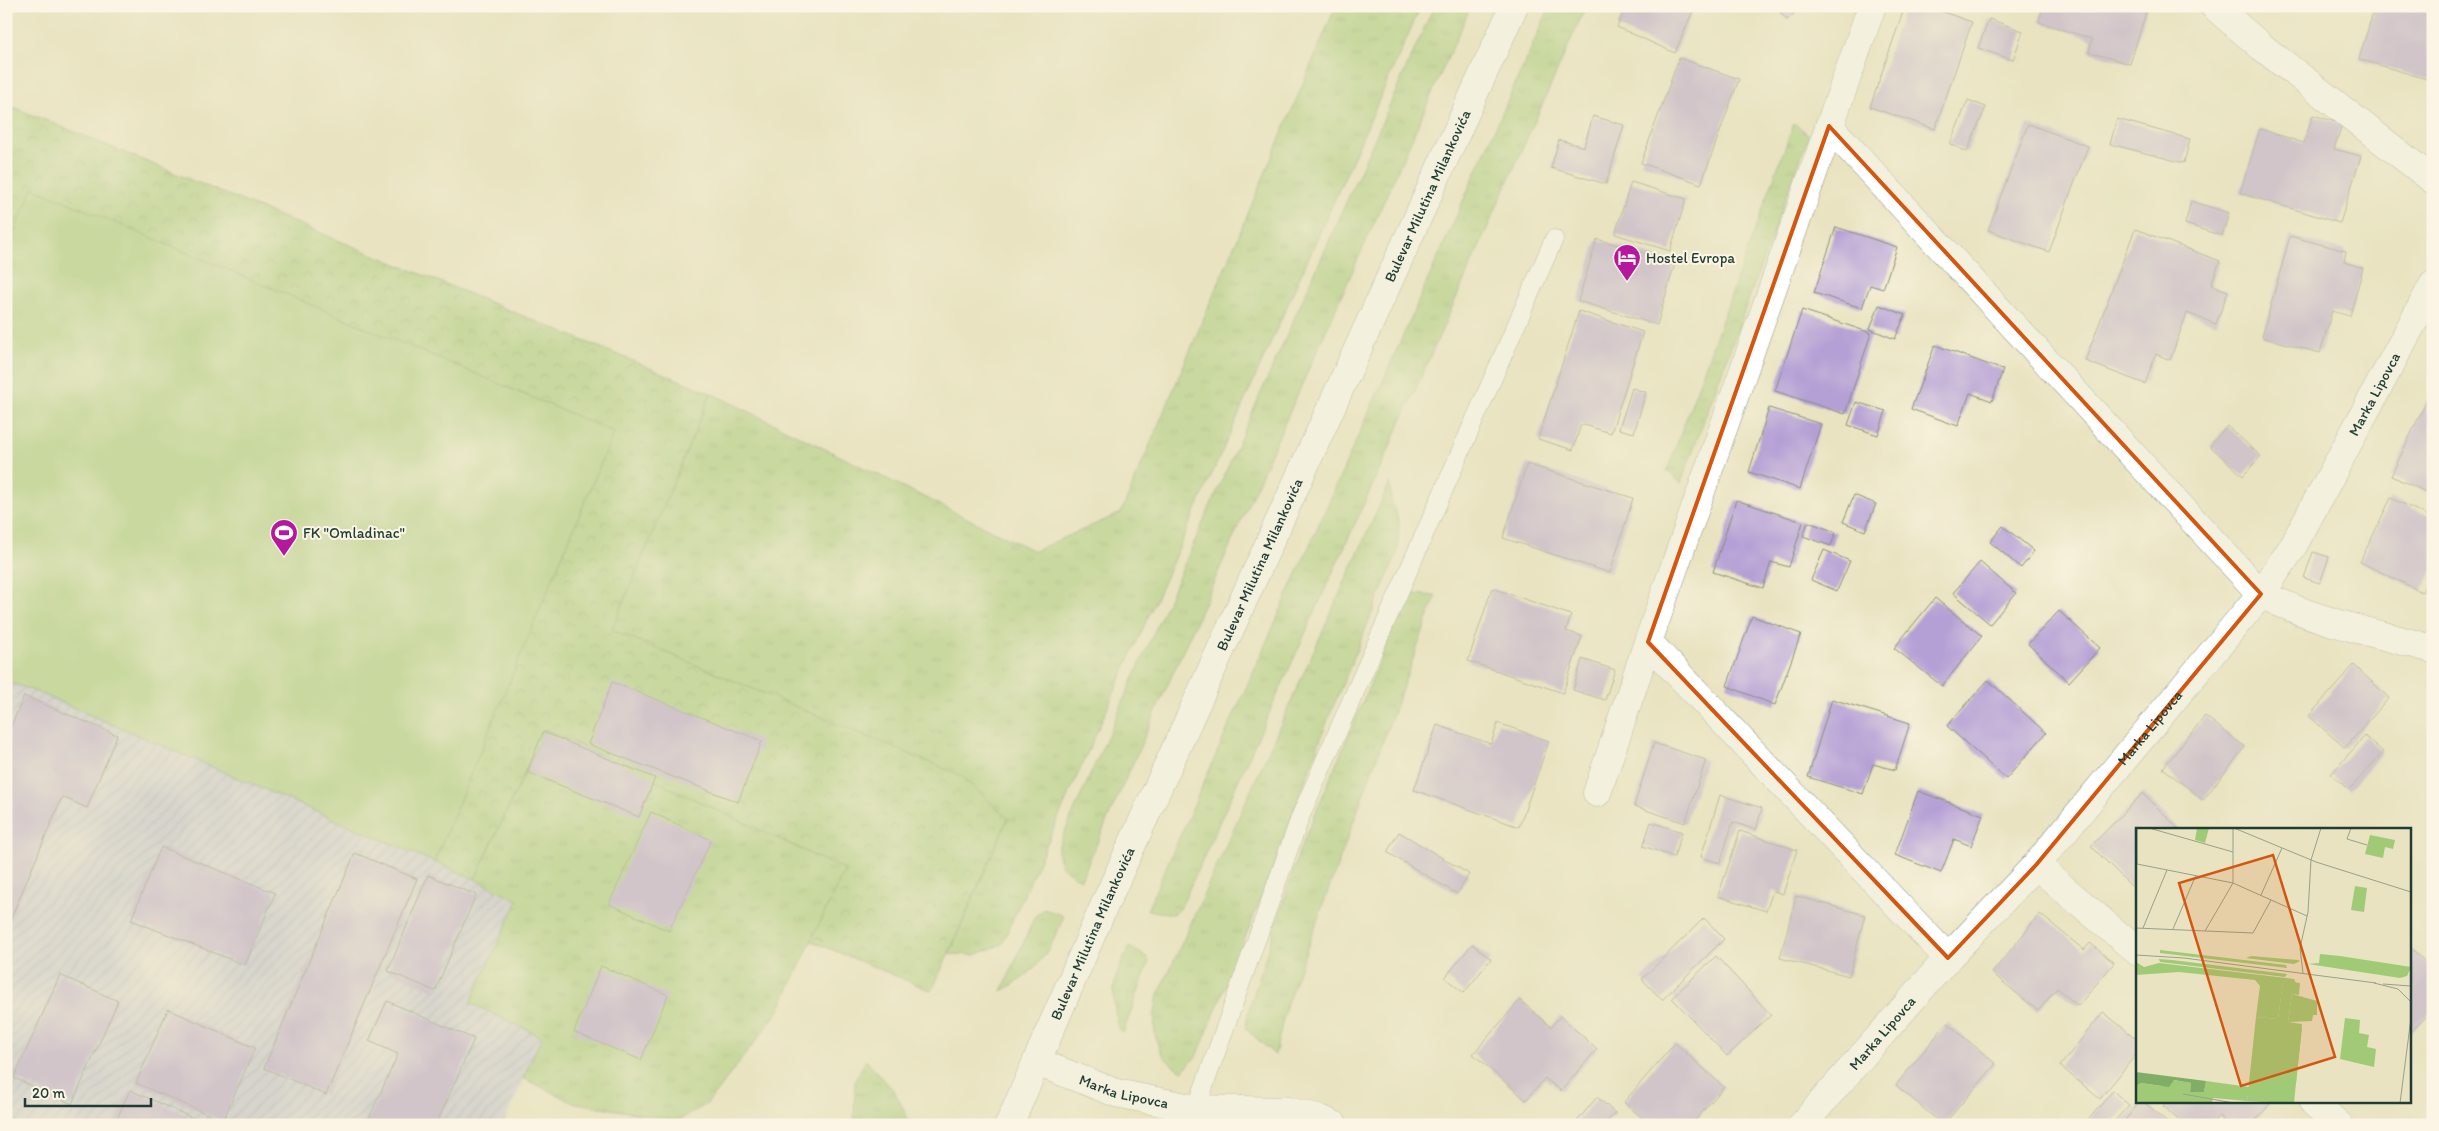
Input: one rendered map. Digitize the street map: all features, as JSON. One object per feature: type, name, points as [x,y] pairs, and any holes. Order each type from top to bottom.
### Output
[{"type":"street","name":"Bulevar Milutina Milankovića","points":[[1008,1125],[1108,896],[1514,6]]},
{"type":"street","points":[[1597,792],[1872,6]]},
{"type":"street","points":[[2214,6],[2262,47],[2433,180]]},
{"type":"street","points":[[1829,126],[2260,594],[2284,606],[2433,649]]},
{"type":"street","name":"Marka Lipovca","points":[[1802,1125],[1948,958],[2036,865],[2260,594],[2292,548],[2433,285]]},
{"type":"street","points":[[1648,642],[1948,958]]},
{"type":"street","points":[[2036,865],[2136,950]]},
{"type":"street","name":"Marka Lipovca","points":[[1036,1062],[1116,1093],[1196,1109],[1288,1111],[1318,1118],[1334,1125]]},
{"type":"street","points":[[2315,1104],[2339,1125]]},
{"type":"lane","points":[[1196,1109],[1301,815],[1554,239]]},
{"type":"highlighted area","points":[[1829,126],[2261,594],[2036,865],[1948,958],[1648,642]]},
{"type":"shaded area","points":[[6,681],[37,692],[475,879],[519,900],[470,1003],[542,1037],[503,1125],[6,1125]]},
{"type":"green space","points":[[1336,6],[1421,6],[1002,944],[976,955],[949,954],[1008,818],[611,630],[711,393],[1034,551],[1121,513]]},
{"type":"green space","points":[[1434,6],[1471,6],[1081,879],[1063,867],[1059,859],[1058,847]]},
{"type":"green space","points":[[1550,6],[1586,6],[1397,431],[1180,909],[1173,914],[1147,910]]},
{"type":"green space","name":"FK \"Omladinac\"","points":[[6,104],[711,393],[612,630],[960,775],[1008,818],[932,991],[811,941],[845,870],[545,729],[475,879],[37,692],[6,681]]},
{"type":"green space","points":[[1794,123],[1809,135],[1681,483],[1667,471]]},
{"type":"green space","name":"FK \"Omladinac\"","points":[[33,188],[614,432],[434,862],[37,692],[6,681],[6,251]]},
{"type":"green space","points":[[1390,482],[1391,501],[1399,522],[1398,551],[1330,714],[1264,891],[1198,1054],[1183,1071],[1165,1058],[1156,1039],[1155,1018],[1158,996]]},
{"type":"green space","points":[[1415,594],[1436,596],[1286,1006],[1275,1055],[1245,1028],[1250,1006],[1299,852],[1405,602]]},
{"type":"green space","points":[[545,729],[845,870],[778,1012],[707,1104],[678,1121],[572,1102],[523,1078],[542,1037],[470,1003],[518,900],[475,879]]},
{"type":"green space","points":[[1044,909],[1064,916],[1053,940],[1041,960],[1025,976],[1002,991],[1035,916]]},
{"type":"green space","points":[[1129,947],[1147,957],[1149,962],[1123,1033],[1115,1011],[1114,992],[1118,971]]},
{"type":"green space","points":[[866,1060],[895,1092],[911,1125],[854,1125],[855,1080]]},
{"type":"building","points":[[1626,6],[1695,6],[1675,53],[1617,27]]},
{"type":"building","points":[[1775,6],[1802,6],[1787,20]]},
{"type":"building","points":[[1905,6],[1926,6],[1972,22],[1935,129],[1870,107]]},
{"type":"building","points":[[2043,6],[2148,6],[2130,64],[2089,52],[2092,39],[2039,22]]},
{"type":"building","points":[[2375,6],[2410,6],[2433,13],[2433,81],[2359,59]]},
{"type":"building","points":[[1989,19],[2023,31],[2013,60],[1978,48]]},
{"type":"building","points":[[1679,58],[1739,79],[1701,184],[1641,163]]},
{"type":"building","points":[[1968,100],[1986,107],[1967,152],[1950,144]]},
{"type":"building","points":[[2313,115],[2342,124],[2334,149],[2361,156],[2340,223],[2240,193],[2260,129],[2304,143]]},
{"type":"building","points":[[1593,116],[1624,125],[1606,184],[1551,168],[1559,140],[1584,147]]},
{"type":"building","points":[[2117,119],[2190,139],[2184,163],[2110,144]]},
{"type":"building","points":[[2028,124],[2088,146],[2049,252],[1988,230]]},
{"type":"building","points":[[1631,182],[1686,199],[1670,251],[1615,234]]},
{"type":"building","points":[[2191,201],[2229,213],[2222,236],[2185,224]]},
{"type":"building","points":[[1836,227],[1897,247],[1883,289],[1870,285],[1862,308],[1814,293]]},
{"type":"building","points":[[2135,229],[2220,261],[2211,285],[2228,291],[2216,324],[2187,313],[2170,360],[2156,354],[2145,384],[2085,361]]},
{"type":"building","points":[[2290,236],[2346,251],[2344,262],[2363,268],[2350,316],[2332,311],[2320,353],[2262,337]]},
{"type":"building","name":"Hostel Evropa","points":[[1597,239],[1675,263],[1657,325],[1578,301]]},
{"type":"building","points":[[1879,305],[1905,315],[1895,339],[1870,329]]},
{"type":"building","points":[[1802,310],[1871,333],[1845,414],[1775,391]]},
{"type":"building","points":[[1579,311],[1643,332],[1611,433],[1581,424],[1573,450],[1538,439]]},
{"type":"building","points":[[1935,345],[2003,370],[1992,401],[1970,393],[1958,426],[1911,409]]},
{"type":"building","points":[[1632,388],[1646,392],[1634,433],[1619,429]]},
{"type":"building","points":[[2427,400],[2433,403],[2433,495],[2391,476]]},
{"type":"building","points":[[1856,402],[1886,411],[1878,435],[1848,425]]},
{"type":"building","points":[[1769,408],[1821,424],[1800,489],[1749,472]]},
{"type":"building","points":[[2227,426],[2261,456],[2243,476],[2210,446]]},
{"type":"building","points":[[1527,464],[1633,498],[1610,573],[1503,538]]},
{"type":"building","points":[[1854,495],[1876,504],[1865,531],[1843,522]]},
{"type":"building","points":[[2391,498],[2433,518],[2433,569],[2422,592],[2360,562]]},
{"type":"building","points":[[1736,500],[1803,522],[1789,567],[1771,562],[1763,588],[1713,572]]},
{"type":"building","points":[[1808,522],[1836,532],[1831,546],[1803,536]]},
{"type":"building","points":[[2003,526],[2034,551],[2021,568],[1990,542]]},
{"type":"building","points":[[1824,550],[1850,561],[1837,591],[1811,580]]},
{"type":"building","points":[[2313,552],[2329,557],[2320,583],[2304,578]]},
{"type":"building","points":[[1980,562],[2016,593],[1990,624],[1953,593]]},
{"type":"building","points":[[1492,588],[1571,615],[1566,631],[1582,636],[1563,693],[1468,661]]},
{"type":"building","points":[[1935,598],[1982,636],[1942,686],[1894,648]]},
{"type":"building","points":[[2059,611],[2100,648],[2069,682],[2028,644]]},
{"type":"building","points":[[1752,616],[1801,634],[1775,705],[1727,686]]},
{"type":"building","points":[[1582,659],[1615,670],[1605,700],[1573,690]]},
{"type":"building","points":[[2354,665],[2389,698],[2345,748],[2309,716]]},
{"type":"building","points":[[1988,680],[2046,733],[2006,779],[1947,726]]},
{"type":"building","points":[[612,682],[762,741],[738,802],[588,744]]},
{"type":"building","points":[[24,696],[117,735],[87,808],[62,797],[6,930],[6,738]]},
{"type":"building","points":[[1832,699],[1910,723],[1895,770],[1873,764],[1863,794],[1808,777]]},
{"type":"building","points":[[2205,716],[2245,747],[2203,800],[2163,768]]},
{"type":"building","points":[[1498,723],[1549,741],[1519,827],[1414,790],[1437,725],[1491,744]]},
{"type":"building","points":[[543,732],[655,778],[639,817],[527,772]]},
{"type":"building","points":[[2365,736],[2383,752],[2349,790],[2331,774]]},
{"type":"building","points":[[1654,743],[1706,760],[1685,823],[1634,806]]},
{"type":"building","points":[[1918,791],[1983,815],[1971,846],[1954,839],[1941,873],[1895,855]]},
{"type":"building","points":[[2143,793],[2178,828],[2136,828],[2136,881],[2131,886],[2091,846]]},
{"type":"building","points":[[1720,795],[1762,808],[1756,830],[1733,822],[1720,863],[1701,857]]},
{"type":"building","points":[[651,812],[711,840],[669,931],[609,904]]},
{"type":"building","points":[[1651,822],[1682,832],[1674,857],[1643,846]]},
{"type":"building","points":[[1740,831],[1797,850],[1783,894],[1773,891],[1766,911],[1718,896]]},
{"type":"building","points":[[1399,832],[1469,874],[1457,894],[1387,852]]},
{"type":"building","points":[[161,847],[275,893],[245,965],[131,920]]},
{"type":"building","points":[[355,853],[417,879],[326,1095],[264,1068]]},
{"type":"building","points":[[428,875],[476,895],[435,991],[388,971]]},
{"type":"building","points":[[1796,896],[1865,915],[1849,976],[1780,958]]},
{"type":"building","points":[[2040,914],[2084,950],[2090,943],[2114,963],[2078,1006],[2057,988],[2038,1011],[1992,973]]},
{"type":"building","points":[[1704,918],[1724,939],[1662,1000],[1642,979]]},
{"type":"building","points":[[1472,944],[1491,959],[1464,993],[1445,978]]},
{"type":"building","points":[[2412,949],[2433,969],[2433,1010],[2412,1031]]},
{"type":"building","points":[[1716,956],[1771,1015],[1727,1056],[1672,998]]},
{"type":"building","points":[[601,966],[668,995],[641,1060],[574,1032]]},
{"type":"building","points":[[60,975],[118,1001],[72,1104],[14,1078]]},
{"type":"building","points":[[1520,1000],[1551,1027],[1560,1016],[1597,1049],[1561,1091],[1545,1078],[1526,1100],[1473,1054]]},
{"type":"building","points":[[387,1001],[474,1039],[436,1125],[366,1125],[398,1054],[369,1041]]},
{"type":"building","points":[[168,1009],[255,1048],[223,1121],[136,1083]]},
{"type":"building","points":[[2103,1012],[2136,1038],[2136,1054],[2100,1099],[2060,1066]]},
{"type":"building","points":[[1947,1023],[1996,1064],[1943,1125],[1896,1085]]},
{"type":"building","points":[[1675,1043],[1724,1087],[1691,1125],[1650,1125],[1624,1102]]},
{"type":"building","points":[[130,1090],[208,1125],[114,1125]]},
{"type":"building","points":[[2113,1091],[2129,1105],[2111,1125],[2092,1125],[2087,1121]]},
{"type":"building","points":[[1597,1097],[1615,1113],[1604,1125],[1574,1125]]},
{"type":"building","points":[[2138,1104],[2146,1104],[2171,1125],[2121,1125]]},
{"type":"building","points":[[2164,1104],[2270,1104],[2252,1125],[2228,1125],[2219,1116],[2211,1125],[2184,1125],[2163,1106]]},
{"type":"place","name":"Hostel Evropa","points":[[1627,282]]},
{"type":"place","name":"FK \"Omladinac\"","points":[[284,557]]}]
